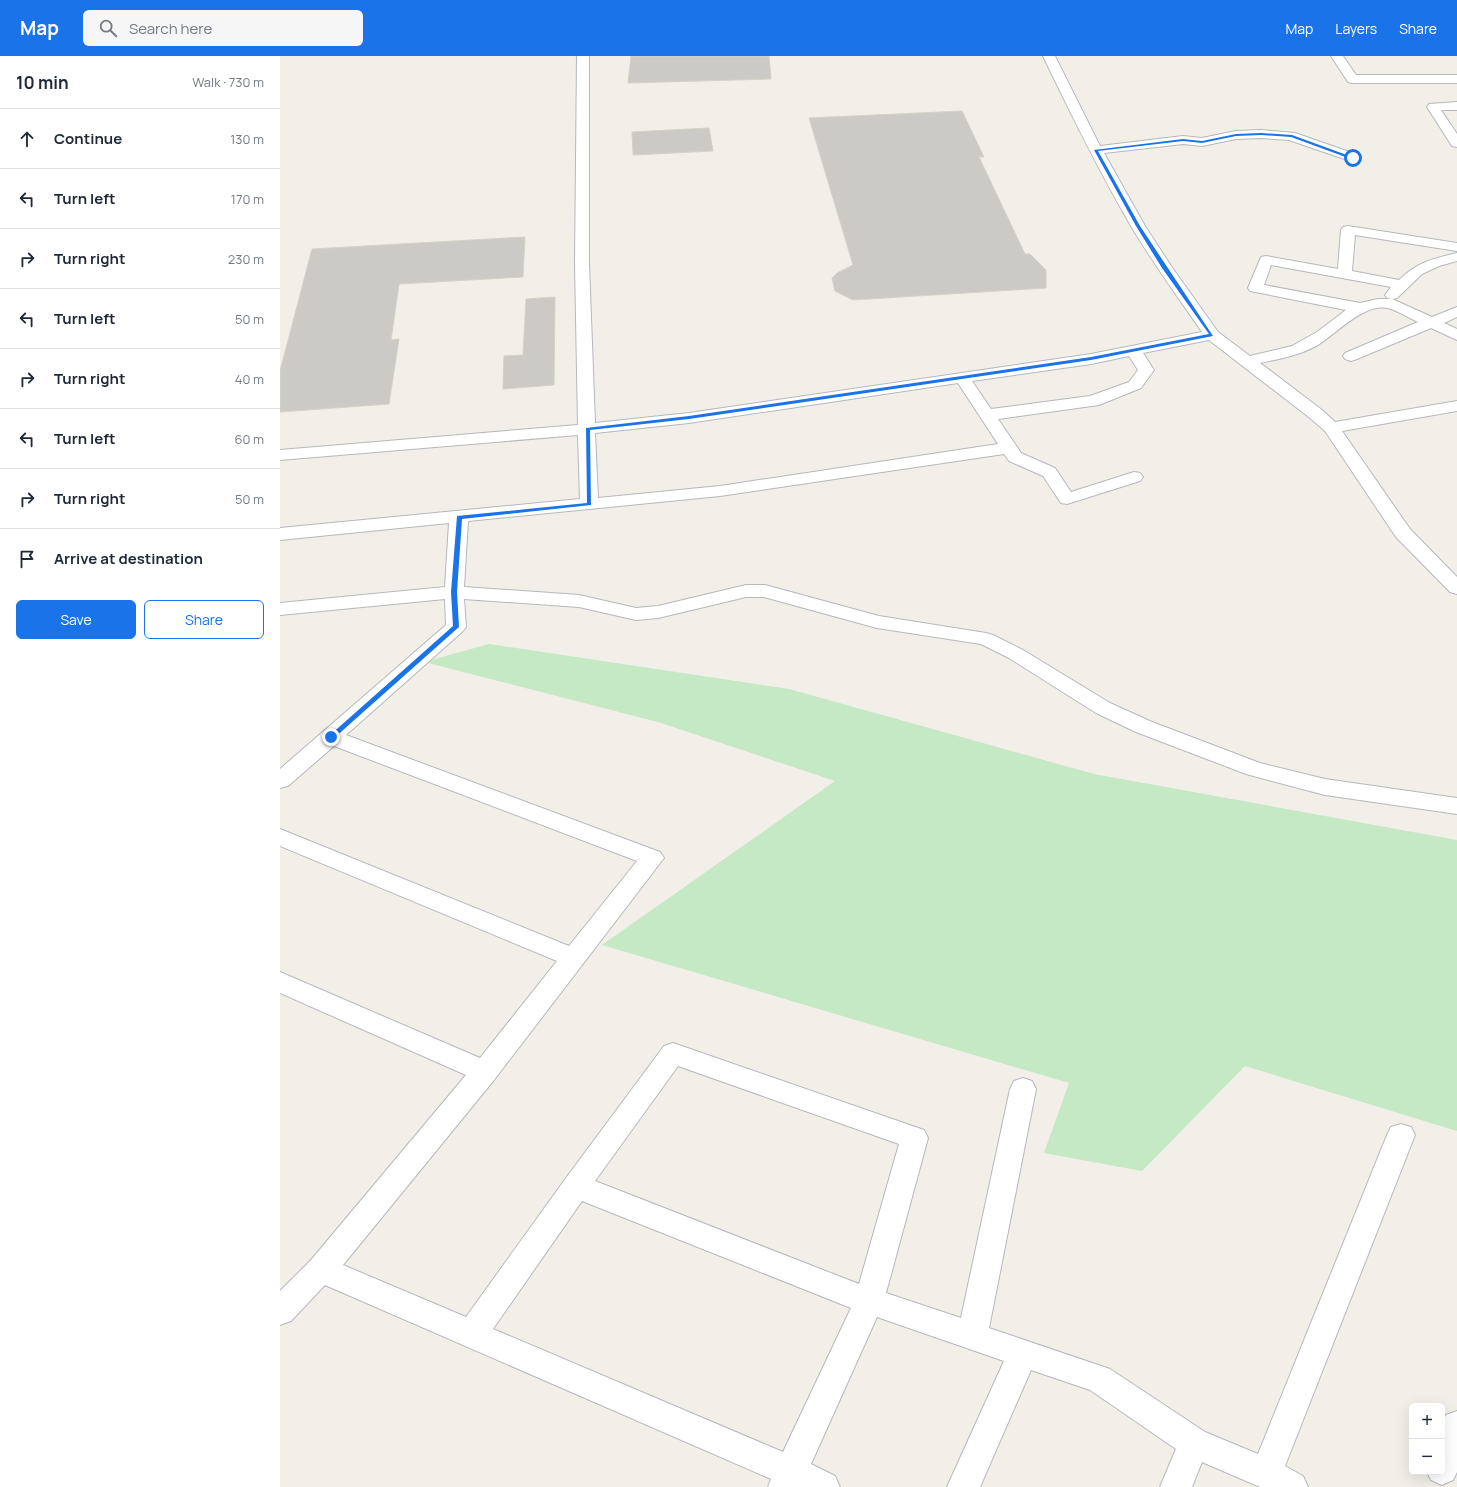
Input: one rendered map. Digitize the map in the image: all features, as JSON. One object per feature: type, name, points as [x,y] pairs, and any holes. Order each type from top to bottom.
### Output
[{"type":"street","points":[[583,56],[582,264],[589,504]]},
{"type":"street","points":[[1050,56],[1096,150],[1138,226],[1164,268],[1212,335],[1316,414],[1331,428],[1403,533],[1457,588]]},
{"type":"street","points":[[1336,56],[1352,79],[1457,79]]},
{"type":"street","points":[[1457,106],[1433,107],[1457,143]]},
{"type":"street","points":[[1096,150],[1183,140],[1202,142],[1236,135],[1261,134],[1291,136],[1353,158]]},
{"type":"street","points":[[1345,274],[1348,230],[1457,247]]},
{"type":"street","points":[[1381,303],[1395,293],[1417,271],[1457,257]]},
{"type":"street","points":[[1360,308],[1255,288],[1266,260],[1402,285]]},
{"type":"street","points":[[1247,362],[1298,348],[1322,337],[1347,316],[1360,308],[1381,303],[1392,304],[1457,335]]},
{"type":"street","points":[[1351,356],[1457,312]]},
{"type":"street","points":[[280,455],[588,429],[689,418],[1091,359],[1212,335]]},
{"type":"street","points":[[986,414],[1093,401],[1135,385],[1146,370],[1133,350]]},
{"type":"street","points":[[962,378],[1015,457],[1049,472],[1067,499],[1134,477]]},
{"type":"street","points":[[1331,428],[1457,406]]},
{"type":"street","points":[[280,534],[720,492],[1009,448]]},
{"type":"street","points":[[280,781],[456,627],[454,592],[459,518]]},
{"type":"street","points":[[280,609],[454,592],[579,601],[636,614],[658,612],[746,591],[765,591],[877,622],[986,639],[1016,654],[1103,708],[1144,727],[1254,769],[1325,787],[1457,806]]},
{"type":"street","points":[[280,1310],[321,1269],[485,1072],[652,858],[331,737]]},
{"type":"street","points":[[280,837],[574,958]]},
{"type":"street","points":[[280,982],[485,1072]]},
{"type":"street","points":[[472,1333],[576,1186],[673,1053],[914,1138],[869,1301],[787,1479]]},
{"type":"street","points":[[972,1336],[1023,1089]]},
{"type":"street","points":[[1266,1473],[1401,1135]]},
{"type":"street","points":[[576,1186],[869,1301],[1099,1379],[1194,1442],[1266,1473],[1292,1487]]},
{"type":"street","points":[[321,1269],[472,1333],[787,1479],[824,1487]]},
{"type":"street","points":[[963,1487],[1023,1354]]},
{"type":"street","points":[[1445,1462],[1457,1426]]},
{"type":"street","points":[[1176,1487],[1194,1442]]},
{"type":"street","points":[[1436,1487],[1440,1475]]},
{"type":"green space","points":[[489,644],[789,689],[1094,774],[1457,840],[1457,1131],[1245,1066],[1142,1171],[1044,1153],[1069,1083],[602,945],[835,781],[658,722],[424,662]]},
{"type":"building","points":[[631,56],[769,56],[771,79],[628,83]]},
{"type":"building","points":[[962,111],[984,157],[979,157],[1025,254],[1030,254],[1046,270],[1046,288],[853,300],[835,291],[832,278],[837,273],[853,265],[809,118]]},
{"type":"building","points":[[709,128],[713,151],[633,155],[632,132]]},
{"type":"building","points":[[525,237],[523,277],[399,284],[391,340],[399,339],[389,404],[280,412],[280,371],[312,249]]},
{"type":"building","points":[[555,297],[554,385],[503,389],[504,356],[523,355],[526,299]]},
{"type":"route","points":[[331,737],[456,627],[454,592],[459,518],[589,504],[588,429],[689,418],[1091,359],[1212,335],[1164,268],[1138,226],[1096,150],[1183,140],[1202,142],[1236,135],[1261,134],[1291,136],[1353,158]]}]
